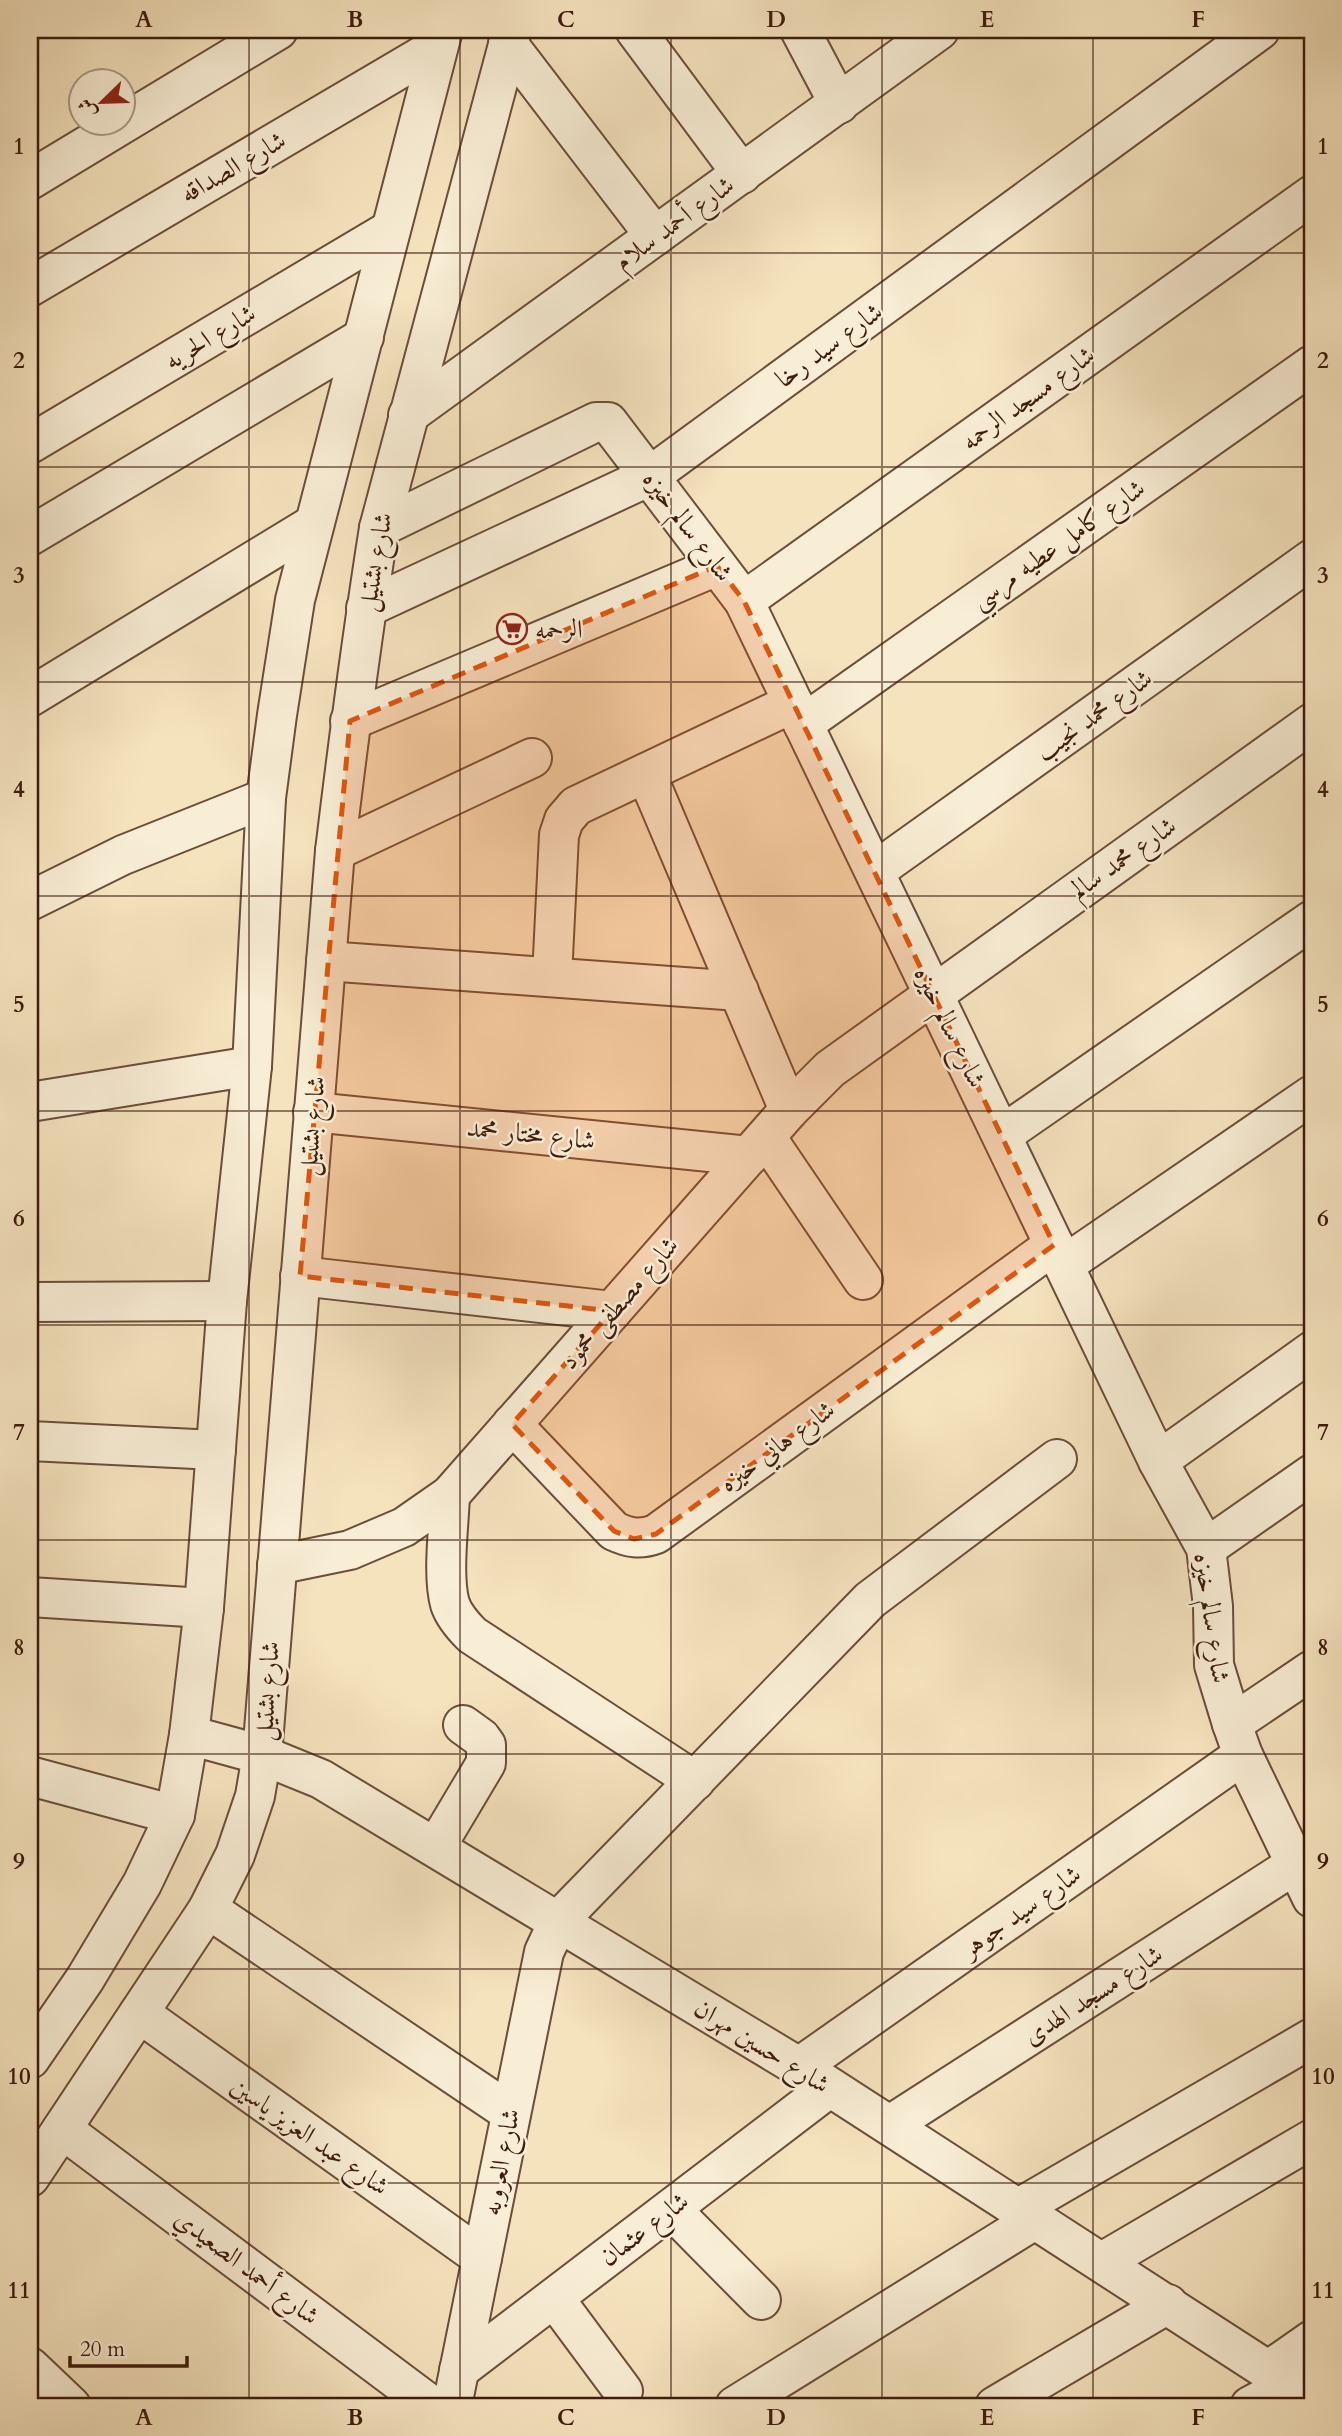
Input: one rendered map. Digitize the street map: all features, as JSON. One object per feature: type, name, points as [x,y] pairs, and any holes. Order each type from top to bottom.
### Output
[{"type":"street","points":[[30,180],[278,30]]},
{"type":"street","points":[[635,30],[742,174]]},
{"type":"street","points":[[800,30],[839,104]]},
{"type":"street","name":"شارع أحمد سلام","points":[[408,415],[939,30]]},
{"type":"street","name":"شارع سيد رخا","points":[[366,608],[650,476],[1260,30]]},
{"type":"street","points":[[30,2059],[85,1979],[142,1884],[175,1815],[189,1735],[204,1608],[227,1301],[252,1066],[266,799],[295,600],[439,36]]},
{"type":"street","name":"شارع الصداقه","points":[[30,287],[439,36]]},
{"type":"street","points":[[510,37],[655,236]]},
{"type":"street","name":"شارع بشتيل","points":[[30,2177],[208,1909],[235,1854],[255,1796],[262,1755],[335,851],[366,608],[379,528],[510,37]]},
{"type":"street","name":"شارع مسجد الرحمه","points":[[744,601],[1312,195]]},
{"type":"street","name":"شارع الحريه","points":[[30,444],[390,230]]},
{"type":"street","points":[[30,536],[363,337]]},
{"type":"street","name":"شارع كامل عطيه مرسي","points":[[552,977],[559,835],[564,820],[576,806],[646,773],[798,713],[1312,365]]},
{"type":"street","name":"شارع سالم خيزه","points":[[379,528],[601,421],[608,422],[744,601],[1158,1461],[1206,1548],[1213,1606],[1214,1665],[1238,1740],[1306,1880]]},
{"type":"street","points":[[30,697],[314,524]]},
{"type":"street","name":"شارع محمد نجيب","points":[[875,871],[1312,559]]},
{"type":"street","points":[[350,721],[717,566]]},
{"type":"street","name":"شارع محمد سالم","points":[[934,992],[1312,723]]},
{"type":"street","points":[[335,851],[532,758]]},
{"type":"street","points":[[646,773],[739,991],[768,1134],[863,1280]]},
{"type":"street","points":[[30,901],[123,855],[266,799]]},
{"type":"street","points":[[1002,1135],[1312,920]]},
{"type":"street","points":[[326,961],[739,991]]},
{"type":"street","name":"شارع مصطفى محمود","points":[[277,1566],[350,1550],[404,1527],[450,1495],[768,1134],[830,1069],[934,992]]},
{"type":"street","points":[[30,1102],[252,1066]]},
{"type":"street","name":"شارع هاني خيزه","points":[[512,1424],[614,1531],[634,1539],[656,1534],[1059,1255],[1312,1095]]},
{"type":"street","name":"شارع مختار محمد","points":[[313,1112],[768,1134]]},
{"type":"street","points":[[300,1276],[612,1311]]},
{"type":"street","points":[[30,1303],[227,1301]]},
{"type":"street","points":[[1158,1461],[1312,1351]]},
{"type":"street","points":[[30,1441],[216,1450]]},
{"type":"street","name":"شارع العروبه","points":[[456,2388],[544,1952],[559,1920],[870,1600],[1057,1459]]},
{"type":"street","points":[[1206,1548],[1312,1474]]},
{"type":"street","points":[[450,1495],[447,1588],[450,1606],[459,1622],[472,1635],[695,1781]]},
{"type":"street","points":[[30,1597],[204,1608]]},
{"type":"street","name":"شارع سيد جوهر","points":[[799,2067],[1238,1740],[1312,1670]]},
{"type":"street","points":[[436,1847],[486,1763],[486,1745],[463,1725]]},
{"type":"street","name":"شارع حسين مهران","points":[[189,1735],[262,1755],[321,1779],[799,2067],[1291,2384]]},
{"type":"street","points":[[30,1776],[175,1815]]},
{"type":"street","name":"شارع مسجد الهدى","points":[[890,2126],[1306,1880]]},
{"type":"street","points":[[208,1909],[511,2113]]},
{"type":"street","name":"شارع عبد العزيز ياسين","points":[[139,2013],[482,2258]]},
{"type":"street","points":[[735,2406],[1027,2214],[1312,2038]]},
{"type":"street","name":"شارع عثمان","points":[[456,2388],[554,2298],[829,2088]]},
{"type":"street","name":"شارع أحمد الصعيدي","points":[[62,2129],[432,2406]]},
{"type":"street","points":[[1102,2262],[1312,2139]]},
{"type":"street","points":[[671,2209],[761,2300]]},
{"type":"street","points":[[554,2298],[623,2391]]},
{"type":"street","points":[[995,2406],[1168,2304]]},
{"type":"street","points":[[1250,2406],[1291,2384],[1312,2340]]},
{"type":"street","points":[[30,2367],[71,2406]]},
{"type":"highlighted area","points":[[717,566],[744,601],[1054,1245],[656,1534],[634,1539],[614,1531],[512,1424],[612,1311],[300,1276],[350,721]]},
{"type":"place","name":"الرحمه","points":[[512,629]]}]
